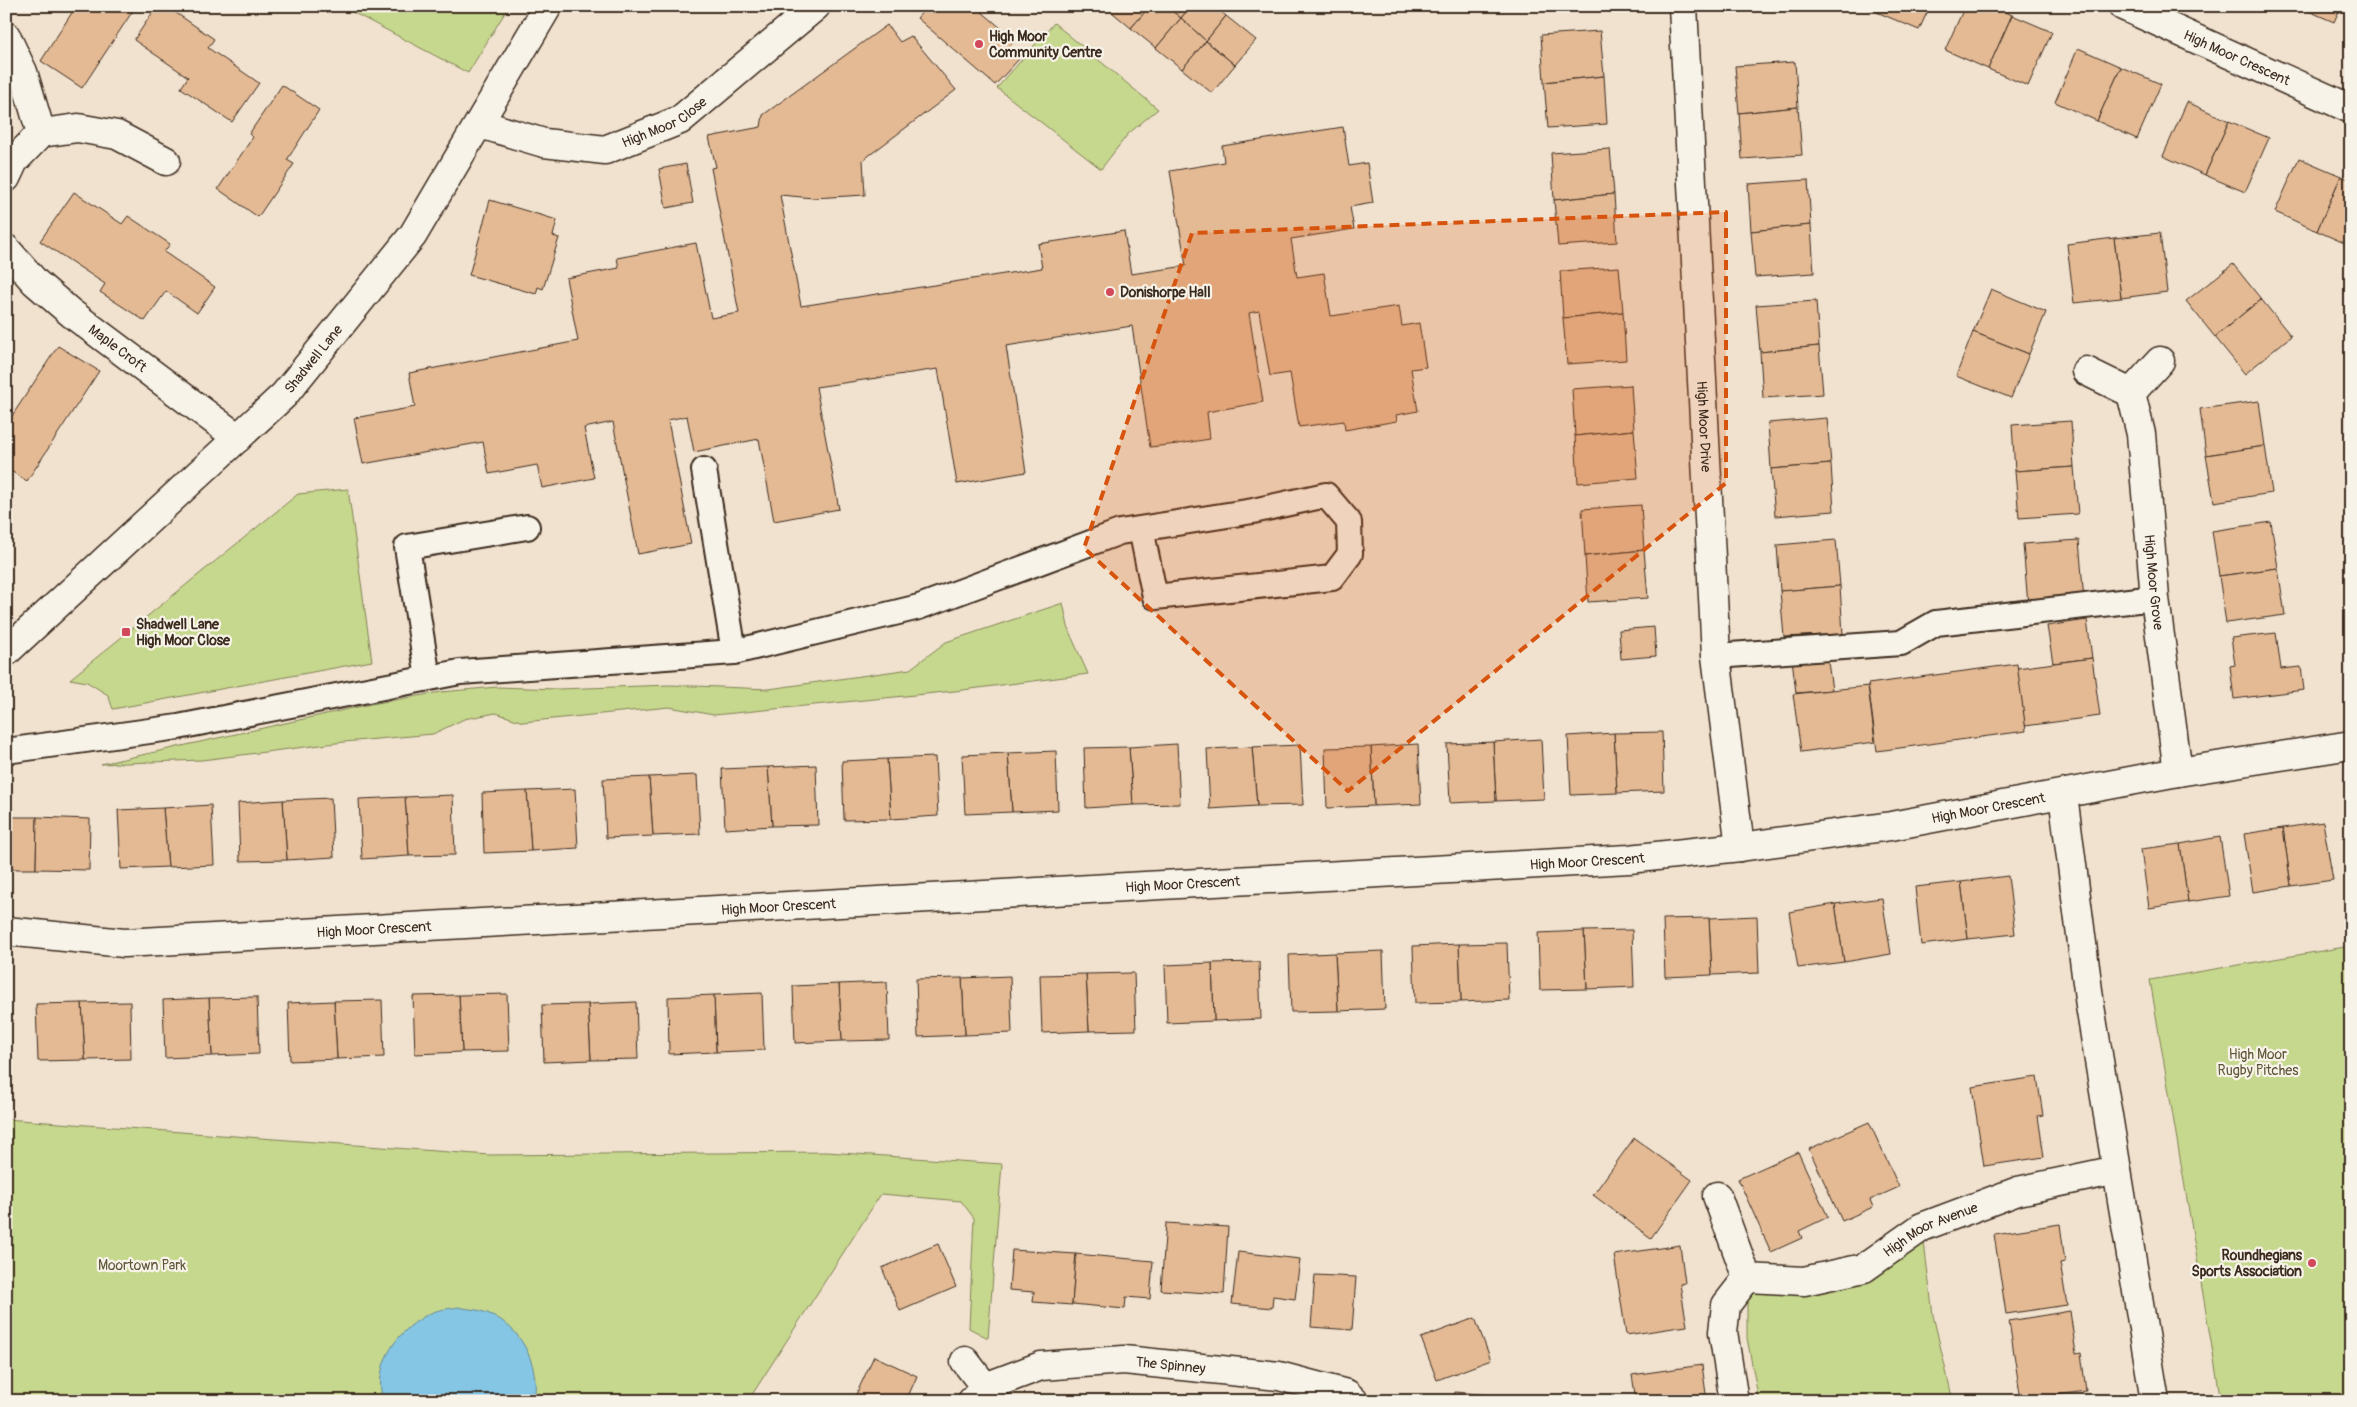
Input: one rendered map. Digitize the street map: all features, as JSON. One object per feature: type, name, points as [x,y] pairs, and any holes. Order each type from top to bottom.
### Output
[{"type":"street","name":"Shadwell Lane","points":[[6,652],[284,395],[413,235],[548,6]]},
{"type":"street","name":"High Moor Close","points":[[480,124],[544,143],[605,150],[680,120],[816,6]]},
{"type":"street","name":"High Moor Drive","points":[[1683,6],[1716,656],[1740,847]]},
{"type":"street","name":"High Moor Crescent","points":[[2123,6],[2351,109]]},
{"type":"street","points":[[6,36],[23,72],[41,133]]},
{"type":"street","points":[[6,178],[14,161],[41,133],[78,128],[118,135],[166,161]]},
{"type":"street","name":"Maple Croft","points":[[6,249],[35,282],[71,313],[238,438]]},
{"type":"street","points":[[2086,371],[2131,393],[2160,360]]},
{"type":"street","name":"High Moor Grove","points":[[2131,393],[2141,434],[2155,598],[2178,772]]},
{"type":"street","name":"High Moor Crescent","points":[[6,930],[124,943],[1629,859],[1740,847],[1891,826],[2178,772],[2351,745]]},
{"type":"street","points":[[2063,795],[2090,1006],[2155,1401]]},
{"type":"street","name":"High Moor Avenue","points":[[1747,1278],[1804,1281],[1864,1268],[1922,1227],[2018,1191],[2117,1170]]},
{"type":"street","points":[[1717,1196],[1747,1278],[1726,1304],[1723,1332],[1734,1401]]},
{"type":"street","name":"The Spinney","points":[[965,1361],[978,1394],[1041,1366],[1124,1360],[1279,1376],[1347,1394],[1354,1401]]},
{"type":"lane","points":[[704,470],[734,652]]},
{"type":"lane","points":[[6,751],[178,727],[460,672],[734,652],[919,608],[1120,532],[1253,511],[1326,494],[1349,522],[1350,554],[1332,578],[1155,597],[1141,529]]},
{"type":"lane","points":[[428,678],[407,547],[527,527]]},
{"type":"lane","points":[[1716,656],[1901,643],[1936,623],[2155,598]]},
{"type":"highlighted area","points":[[1726,212],[1726,483],[1348,791],[1084,548],[1192,233]]},
{"type":"green space","points":[[341,6],[509,6],[468,73]]},
{"type":"green space","points":[[1054,23],[1158,109],[1128,134],[1101,169],[997,88]]},
{"type":"green space","points":[[348,489],[372,661],[113,709],[108,695],[87,682],[70,679],[298,494]]},
{"type":"green space","points":[[1063,603],[1069,631],[1088,674],[955,691],[714,715],[669,707],[523,722],[496,713],[464,719],[433,734],[344,742],[202,760],[101,764],[371,704],[441,692],[497,687],[558,689],[670,685],[769,689],[910,669],[946,642]]},
{"type":"green space","name":"High Moor Rugby Pitches","points":[[2351,946],[2351,1401],[2221,1401],[2150,980]]},
{"type":"green space","name":"Moortown Park","points":[[6,1119],[489,1155],[827,1152],[1002,1164],[988,1338],[969,1328],[974,1218],[961,1201],[881,1194],[748,1401],[6,1401]]},
{"type":"green space","points":[[1922,1227],[1933,1315],[1953,1401],[1759,1401],[1747,1338],[1747,1278],[1804,1281]]},
{"type":"water","points":[[458,1307],[481,1311],[494,1316],[516,1334],[530,1359],[534,1373],[534,1401],[383,1401],[381,1373],[391,1348],[399,1337],[408,1328],[431,1313]]},
{"type":"building","points":[[66,6],[136,6],[82,88],[41,61],[73,11]]},
{"type":"building","points":[[157,6],[166,6],[214,39],[208,48],[259,83],[232,122],[181,88],[188,77],[134,40]]},
{"type":"building","name":"High Moor Community Centre","points":[[928,6],[958,6],[962,10],[965,6],[975,6],[1015,40],[1008,48],[1019,59],[995,85],[917,18]]},
{"type":"building","points":[[1108,6],[1150,6],[1131,28],[1107,8]]},
{"type":"building","points":[[1150,6],[1166,6],[1181,18],[1156,48],[1131,28]]},
{"type":"building","points":[[1166,6],[1191,6],[1181,18]]},
{"type":"building","points":[[1191,6],[1215,6],[1226,16],[1206,41],[1181,18]]},
{"type":"building","points":[[1538,6],[1598,6],[1598,7],[1539,10]]},
{"type":"building","points":[[1864,6],[1882,6],[1879,13]]},
{"type":"building","points":[[1882,6],[1930,6],[1919,30],[1879,13]]},
{"type":"building","points":[[1965,6],[1992,6],[2012,15],[1988,69],[1945,50]]},
{"type":"building","points":[[2297,6],[2341,6],[2334,22]]},
{"type":"building","points":[[2012,15],[2052,32],[2028,86],[1988,69]]},
{"type":"building","points":[[1226,16],[1256,40],[1235,65],[1206,41]]},
{"type":"building","points":[[1181,18],[1206,41],[1182,69],[1156,48]]},
{"type":"building","name":"Donishorpe Hall","points":[[887,25],[900,42],[911,36],[956,90],[863,160],[865,195],[813,198],[780,195],[801,306],[1042,268],[1038,244],[1124,231],[1131,274],[1186,266],[1170,171],[1224,162],[1222,146],[1343,127],[1349,166],[1367,163],[1373,203],[1350,207],[1354,229],[1291,239],[1297,277],[1324,273],[1331,316],[1399,306],[1402,326],[1419,323],[1426,367],[1411,369],[1418,411],[1396,415],[1397,421],[1345,430],[1344,421],[1299,427],[1290,373],[1270,376],[1259,311],[1249,313],[1263,402],[1207,412],[1210,439],[1178,444],[1150,447],[1132,326],[1006,346],[1026,472],[957,484],[938,369],[816,387],[839,509],[774,521],[759,439],[694,452],[687,416],[668,420],[691,544],[638,554],[613,422],[584,428],[594,478],[542,488],[537,465],[489,474],[483,442],[363,464],[354,418],[415,407],[409,373],[578,341],[566,278],[619,268],[617,258],[696,243],[711,318],[739,313],[711,168],[716,167],[709,137],[761,127],[763,115]]},
{"type":"building","points":[[1600,31],[1604,76],[1544,82],[1541,35]]},
{"type":"building","points":[[1206,41],[1235,65],[1212,93],[1182,69]]},
{"type":"building","points":[[2078,48],[2121,67],[2097,121],[2055,102]]},
{"type":"building","points":[[1795,62],[1798,107],[1739,113],[1735,66]]},
{"type":"building","points":[[2121,67],[2161,84],[2137,139],[2097,121]]},
{"type":"building","points":[[1604,76],[1607,124],[1548,128],[1544,82]]},
{"type":"building","points":[[282,85],[319,110],[287,160],[294,164],[258,217],[218,189],[253,137],[249,134]]},
{"type":"building","points":[[2187,102],[2229,121],[2205,175],[2163,156]]},
{"type":"building","points":[[1798,107],[1802,155],[1742,159],[1739,113]]},
{"type":"building","points":[[2229,121],[2269,138],[2245,192],[2205,175]]},
{"type":"building","points":[[1610,149],[1614,194],[1554,200],[1551,153]]},
{"type":"building","points":[[2299,158],[2341,176],[2317,231],[2275,212]]},
{"type":"building","points":[[686,164],[693,203],[666,208],[659,169]]},
{"type":"building","points":[[2341,176],[2351,180],[2351,246],[2317,231]]},
{"type":"building","points":[[1808,180],[1811,225],[1751,231],[1748,184]]},
{"type":"building","points":[[74,192],[122,224],[128,216],[170,244],[164,252],[215,287],[197,313],[166,291],[145,321],[100,292],[105,284],[40,241]]},
{"type":"building","points":[[1614,194],[1617,242],[1558,246],[1554,200]]},
{"type":"building","points":[[490,200],[557,220],[553,236],[559,238],[543,289],[538,287],[536,294],[469,275]]},
{"type":"building","points":[[1811,225],[1814,273],[1755,277],[1751,231]]},
{"type":"building","points":[[2160,233],[2167,292],[2121,298],[2114,238]]},
{"type":"building","points":[[2114,238],[2121,298],[2074,303],[2067,244]]},
{"type":"building","points":[[2233,264],[2261,299],[2215,337],[2186,301]]},
{"type":"building","points":[[1619,267],[1623,312],[1563,318],[1560,271]]},
{"type":"building","points":[[1991,289],[2046,312],[2029,354],[1973,332]]},
{"type":"building","points":[[2261,299],[2291,336],[2245,374],[2215,337]]},
{"type":"building","points":[[1816,301],[1819,346],[1760,352],[1756,305]]},
{"type":"building","points":[[1623,312],[1626,360],[1567,364],[1563,318]]},
{"type":"building","points":[[1973,332],[2029,354],[2011,398],[1956,376]]},
{"type":"building","points":[[58,346],[99,371],[27,481],[6,468],[6,425]]},
{"type":"building","points":[[1819,346],[1823,394],[1763,398],[1760,352]]},
{"type":"building","points":[[1631,385],[1634,430],[1575,436],[1572,389]]},
{"type":"building","points":[[2259,401],[2265,446],[2206,455],[2200,409]]},
{"type":"building","points":[[1827,418],[1831,464],[1771,469],[1768,423]]},
{"type":"building","points":[[2071,421],[2074,467],[2015,471],[2012,425]]},
{"type":"building","points":[[1634,430],[1638,478],[1578,483],[1575,436]]},
{"type":"building","points":[[2265,446],[2272,493],[2214,502],[2206,455]]},
{"type":"building","points":[[1831,464],[1834,511],[1775,516],[1771,469]]},
{"type":"building","points":[[2074,467],[2078,514],[2019,518],[2015,471]]},
{"type":"building","points":[[1641,505],[1644,550],[1585,556],[1582,509]]},
{"type":"building","points":[[2271,522],[2278,568],[2219,576],[2212,531]]},
{"type":"building","points":[[1836,540],[1840,586],[1780,591],[1777,545]]},
{"type":"building","points":[[2079,540],[2084,601],[2028,605],[2023,544]]},
{"type":"building","points":[[1644,550],[1648,598],[1588,602],[1585,556]]},
{"type":"building","points":[[2278,568],[2285,615],[2226,623],[2219,576]]},
{"type":"building","points":[[1840,586],[1843,634],[1784,637],[1780,591]]},
{"type":"building","points":[[2087,620],[2092,658],[2053,663],[2047,626]]},
{"type":"building","points":[[1654,627],[1656,656],[1621,659],[1619,630]]},
{"type":"building","points":[[2276,633],[2281,669],[2301,667],[2304,690],[2234,699],[2230,666],[2235,665],[2231,638]]},
{"type":"building","points":[[1827,655],[1832,690],[1796,693],[1792,659]]},
{"type":"building","points":[[2092,658],[2100,716],[2025,726],[2017,668]]},
{"type":"building","points":[[2017,664],[2026,731],[1877,751],[1868,684]]},
{"type":"building","points":[[1868,686],[1875,742],[1801,752],[1793,694]]},
{"type":"building","points":[[1662,732],[1664,791],[1617,793],[1614,733]]},
{"type":"building","points":[[1614,733],[1617,793],[1571,795],[1568,736]]},
{"type":"building","points":[[1541,739],[1544,799],[1496,801],[1493,742]]},
{"type":"building","points":[[1493,742],[1496,801],[1450,803],[1447,744]]},
{"type":"building","points":[[1177,744],[1180,804],[1133,805],[1129,747]]},
{"type":"building","points":[[1418,744],[1421,804],[1374,806],[1371,747]]},
{"type":"building","points":[[1300,745],[1303,805],[1257,806],[1252,747]]},
{"type":"building","points":[[1129,747],[1133,805],[1086,808],[1084,748]]},
{"type":"building","points":[[1252,747],[1257,806],[1210,809],[1207,749]]},
{"type":"building","points":[[1371,747],[1374,806],[1327,808],[1325,748]]},
{"type":"building","points":[[1056,751],[1058,810],[1012,812],[1008,753]]},
{"type":"building","points":[[1008,753],[1012,812],[965,814],[962,755]]},
{"type":"building","points":[[935,757],[938,816],[891,819],[887,759]]},
{"type":"building","points":[[887,759],[891,819],[844,820],[842,761]]},
{"type":"building","points":[[816,765],[818,825],[772,826],[768,767]]},
{"type":"building","points":[[768,767],[772,826],[725,829],[722,769]]},
{"type":"building","points":[[697,775],[700,834],[653,836],[649,777]]},
{"type":"building","points":[[649,777],[653,836],[606,838],[603,779]]},
{"type":"building","points":[[575,789],[578,848],[531,851],[527,791]]},
{"type":"building","points":[[527,791],[531,851],[484,853],[482,793]]},
{"type":"building","points":[[453,795],[455,855],[409,856],[405,797]]},
{"type":"building","points":[[405,797],[409,856],[362,859],[359,799]]},
{"type":"building","points":[[331,798],[334,857],[287,860],[283,800]]},
{"type":"building","points":[[283,800],[287,860],[240,861],[238,803]]},
{"type":"building","points":[[211,805],[214,865],[168,867],[163,808]]},
{"type":"building","points":[[163,808],[168,867],[121,869],[118,810]]},
{"type":"building","points":[[6,817],[37,817],[36,869],[6,869]]},
{"type":"building","points":[[37,817],[90,819],[89,870],[36,869]]},
{"type":"building","points":[[2323,822],[2333,880],[2291,886],[2283,828]]},
{"type":"building","points":[[2283,828],[2291,886],[2253,892],[2244,834]]},
{"type":"building","points":[[2220,837],[2229,896],[2188,902],[2180,844]]},
{"type":"building","points":[[2180,844],[2188,902],[2149,908],[2141,849]]},
{"type":"building","points":[[2008,876],[2015,934],[1968,939],[1961,882]]},
{"type":"building","points":[[1961,882],[1968,939],[1921,945],[1915,887]]},
{"type":"building","points":[[1882,898],[1891,954],[1844,962],[1835,904]]},
{"type":"building","points":[[1835,904],[1844,962],[1798,968],[1789,912]]},
{"type":"building","points":[[1757,916],[1759,973],[1712,975],[1709,918]]},
{"type":"building","points":[[1709,918],[1712,975],[1665,977],[1663,919]]},
{"type":"building","points":[[1632,930],[1634,987],[1587,989],[1584,931]]},
{"type":"building","points":[[1584,931],[1587,989],[1540,990],[1538,933]]},
{"type":"building","points":[[1507,943],[1509,1000],[1461,1002],[1459,944]]},
{"type":"building","points":[[1459,944],[1461,1002],[1415,1003],[1413,946]]},
{"type":"building","points":[[1383,951],[1385,1009],[1338,1011],[1335,953]]},
{"type":"building","points":[[1335,953],[1338,1011],[1291,1012],[1289,955]]},
{"type":"building","points":[[1259,962],[1261,1019],[1214,1021],[1212,963]]},
{"type":"building","points":[[1212,963],[1214,1021],[1167,1023],[1165,965]]},
{"type":"building","points":[[1134,973],[1136,1030],[1089,1031],[1086,974]]},
{"type":"building","points":[[1086,974],[1089,1031],[1042,1033],[1040,975]]},
{"type":"building","points":[[1010,976],[1012,1033],[965,1035],[962,978]]},
{"type":"building","points":[[962,978],[965,1035],[918,1037],[916,979]]},
{"type":"building","points":[[887,982],[889,1040],[842,1041],[839,984]]},
{"type":"building","points":[[839,984],[842,1041],[795,1043],[793,986]]},
{"type":"building","points":[[762,993],[764,1050],[716,1052],[714,995]]},
{"type":"building","points":[[507,994],[509,1051],[462,1052],[459,995]]},
{"type":"building","points":[[459,995],[462,1052],[415,1054],[413,996]]},
{"type":"building","points":[[714,995],[716,1052],[669,1054],[668,997]]},
{"type":"building","points":[[257,997],[259,1054],[212,1056],[209,998]]},
{"type":"building","points":[[209,998],[212,1056],[165,1058],[163,1000]]},
{"type":"building","points":[[382,1000],[384,1057],[337,1059],[334,1001]]},
{"type":"building","points":[[334,1001],[337,1059],[290,1061],[288,1003]]},
{"type":"building","points":[[130,1002],[131,1059],[85,1060],[82,1003]]},
{"type":"building","points":[[636,1002],[638,1059],[591,1060],[588,1004]]},
{"type":"building","points":[[82,1003],[85,1060],[38,1061],[36,1004]]},
{"type":"building","points":[[588,1004],[591,1060],[544,1062],[542,1005]]},
{"type":"building","points":[[2037,1077],[2043,1115],[2038,1116],[2044,1157],[1984,1166],[1972,1087]]},
{"type":"building","points":[[1869,1122],[1899,1187],[1870,1200],[1873,1207],[1842,1221],[1809,1149]]},
{"type":"building","points":[[1634,1138],[1692,1180],[1651,1238],[1593,1195]]},
{"type":"building","points":[[1798,1152],[1828,1217],[1799,1231],[1802,1238],[1771,1252],[1738,1179]]},
{"type":"building","points":[[1166,1223],[1228,1227],[1224,1294],[1161,1290]]},
{"type":"building","points":[[2060,1224],[2065,1262],[2060,1263],[2067,1305],[2006,1314],[1994,1234]]},
{"type":"building","points":[[938,1244],[956,1287],[900,1311],[882,1268]]},
{"type":"building","points":[[1680,1245],[1685,1283],[1680,1284],[1687,1326],[1626,1335],[1614,1255]]},
{"type":"building","points":[[1012,1250],[1076,1254],[1072,1305],[1033,1302],[1034,1292],[1009,1290]]},
{"type":"building","points":[[1238,1252],[1300,1259],[1295,1299],[1273,1296],[1272,1308],[1232,1304]]},
{"type":"building","points":[[1076,1254],[1153,1261],[1150,1299],[1126,1297],[1125,1309],[1072,1304]]},
{"type":"building","points":[[1315,1275],[1356,1277],[1352,1330],[1311,1327]]},
{"type":"building","points":[[2070,1311],[2076,1354],[2081,1353],[2086,1391],[2021,1400],[2009,1321]]},
{"type":"building","points":[[1475,1318],[1491,1360],[1437,1380],[1421,1338]]},
{"type":"building","points":[[874,1356],[917,1376],[906,1401],[853,1401]]},
{"type":"building","points":[[1702,1365],[1707,1401],[1636,1401],[1632,1375]]},
{"type":"building","points":[[1455,1392],[1502,1396],[1502,1401],[1454,1401]]},
{"type":"place","name":"High Moor Community Centre","points":[[979,44]]},
{"type":"place","name":"Donishorpe Hall","points":[[1110,292]]},
{"type":"place","name":"Shadwell Lane High Moor Close","points":[[126,632]]},
{"type":"place","name":"Roundhegians Sports Association","points":[[2312,1263]]}]
